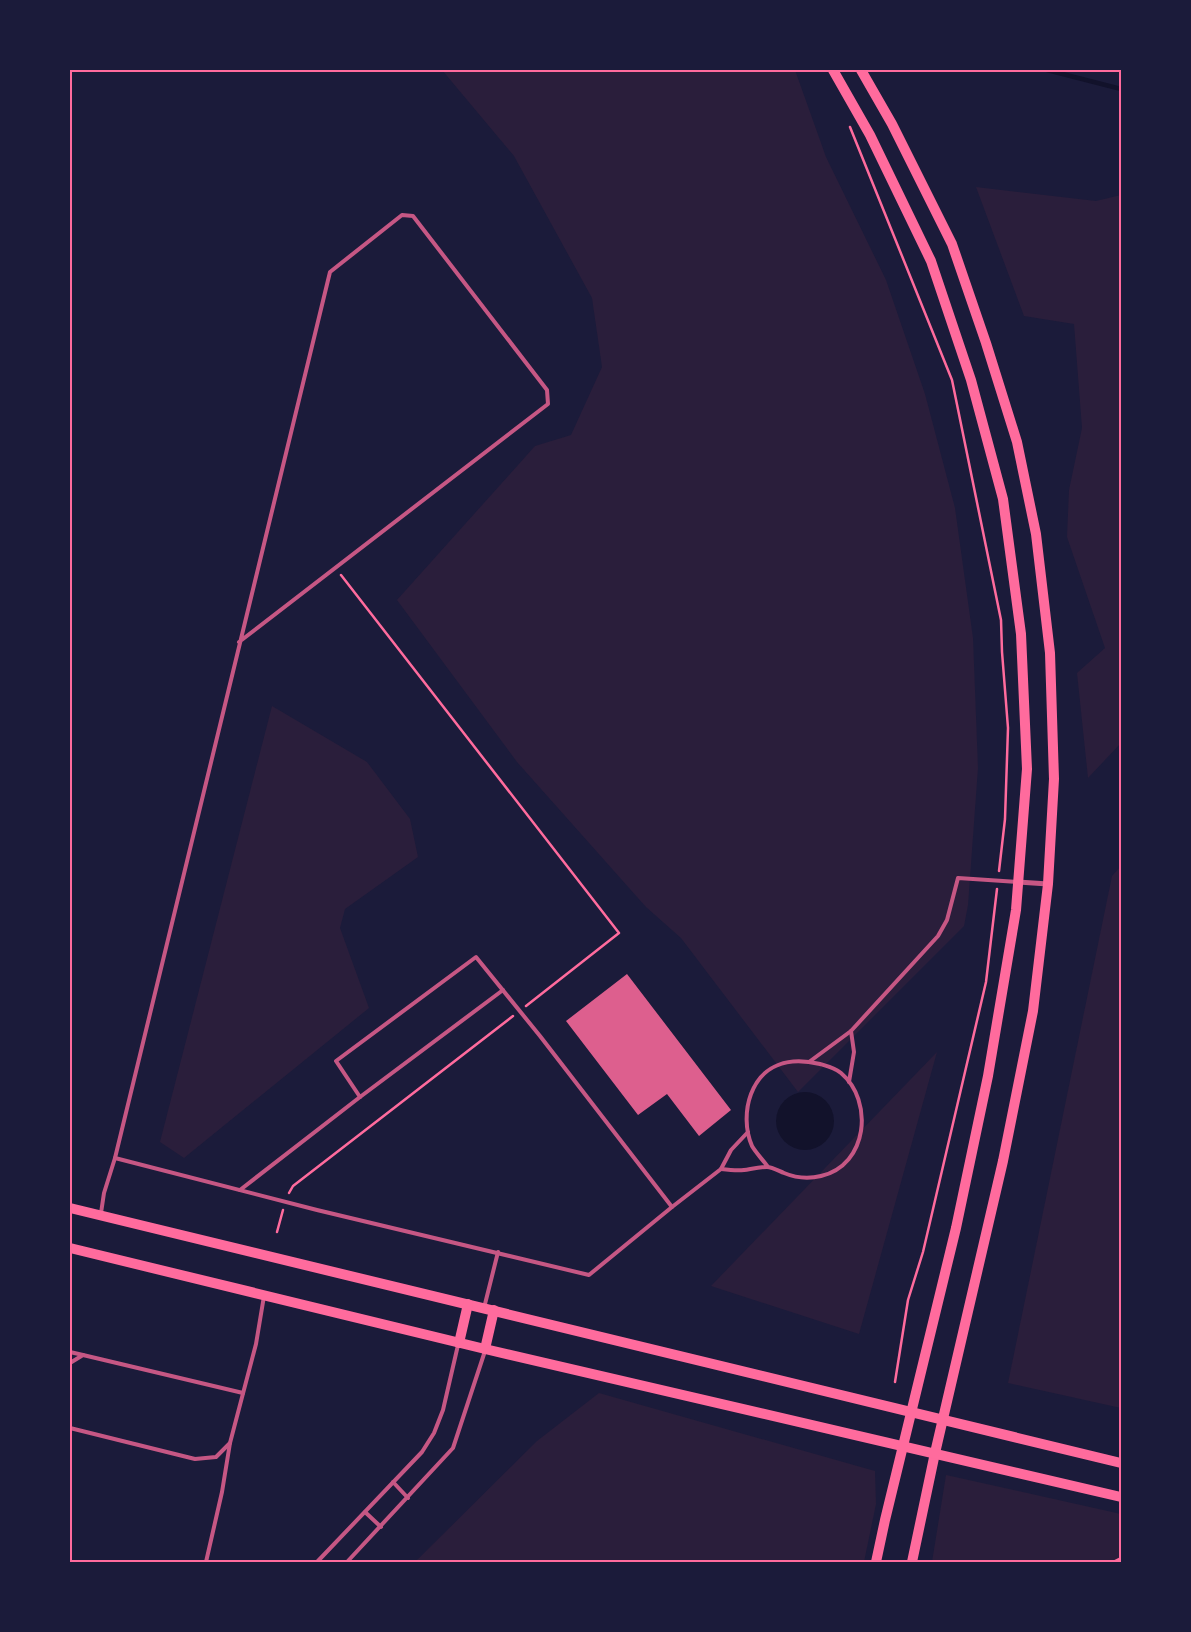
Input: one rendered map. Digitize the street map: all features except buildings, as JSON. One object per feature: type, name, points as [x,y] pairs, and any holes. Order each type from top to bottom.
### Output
[{"type":"main road","points":[[833,70],[870,136],[931,261],[971,380],[1002,499],[1021,634],[1026,759],[1016,910],[988,1076],[956,1228],[902,1446],[876,1562]]},
{"type":"main road","points":[[861,70],[892,124],[952,244],[986,343],[1017,442],[1036,534],[1050,653],[1054,778],[1048,884],[1033,1011],[1003,1161],[935,1453],[912,1562]]},
{"type":"main road","points":[[70,1208],[1121,1463]]},
{"type":"main road","points":[[70,1248],[486,1349],[1121,1497]]},
{"type":"main road","points":[[459,1342],[468,1304]]},
{"type":"main road","points":[[486,1349],[489,1309]]},
{"type":"street","points":[[1018,882],[1048,884]]},
{"type":"lane","points":[[100,1216],[104,1192],[115,1158],[239,642],[330,272],[402,215],[413,216],[547,390],[548,404],[239,642]]},
{"type":"lane","points":[[809,1062],[851,1031],[938,936],[946,920],[958,878],[1018,882]]},
{"type":"lane","points":[[360,1097],[336,1061],[476,957],[672,1207]]},
{"type":"lane","points":[[240,1190],[503,990]]},
{"type":"lane","points":[[849,1082],[854,1052],[851,1031]]},
{"type":"lane","points":[[721,1169],[742,1170],[768,1167],[786,1174],[810,1178],[823,1176],[845,1164],[857,1147],[862,1122],[859,1100],[849,1082],[840,1072],[830,1067],[796,1060],[770,1069],[759,1078],[747,1104],[748,1132],[752,1146],[768,1167]]},
{"type":"lane","points":[[115,1158],[589,1275],[721,1169],[731,1150],[748,1132]]},
{"type":"lane","points":[[489,1309],[498,1252]]},
{"type":"lane","points":[[206,1562],[222,1492],[230,1443],[256,1344],[264,1295]]},
{"type":"lane","points":[[317,1562],[422,1452],[434,1433],[443,1410],[459,1342]]},
{"type":"lane","points":[[347,1562],[453,1448],[486,1349]]},
{"type":"lane","points":[[70,1352],[243,1393]]},
{"type":"lane","points":[[70,1363],[83,1355]]},
{"type":"lane","points":[[70,1428],[195,1459],[216,1457],[230,1443]]},
{"type":"lane","points":[[393,1482],[408,1498]]},
{"type":"lane","points":[[365,1512],[381,1527]]},
{"type":"path","points":[[848,122],[952,380],[999,611],[1008,728],[1005,819],[986,982],[923,1252],[908,1300],[895,1382]]},
{"type":"path","points":[[277,1232],[285,1201],[293,1186],[619,933],[336,568]]},
{"type":"path","points":[[1113,1562],[1121,1558]]},
{"type":"shaded area","points":[[442,70],[795,70],[826,157],[886,280],[925,394],[955,508],[973,638],[978,768],[968,905],[964,926],[798,1092],[681,938],[646,907],[517,762],[397,600],[535,446],[571,435],[602,367],[592,298],[514,156]]},
{"type":"shaded area","points":[[976,187],[1096,201],[1121,195],[1121,743],[1088,778],[1077,673],[1105,648],[1067,537],[1069,490],[1082,428],[1074,324],[1024,316]]},
{"type":"shaded area","points":[[272,706],[367,762],[410,819],[418,857],[345,909],[340,928],[369,1008],[184,1158],[160,1142]]},
{"type":"shaded area","points":[[1121,866],[1121,1408],[1008,1383],[1112,876]]},
{"type":"shaded area","points":[[937,1052],[859,1334],[711,1286]]},
{"type":"shaded area","points":[[805,1092],[816,1094],[829,1105],[834,1121],[832,1132],[821,1145],[805,1150],[794,1148],[781,1137],[776,1121],[778,1110],[789,1097]]},
{"type":"shaded area","points":[[599,1393],[875,1471],[876,1504],[864,1562],[415,1562],[537,1441]]},
{"type":"shaded area","points":[[946,1475],[1121,1514],[1121,1562],[932,1562]]},
{"type":"waterway","points":[[1047,70],[1121,89]]}]
